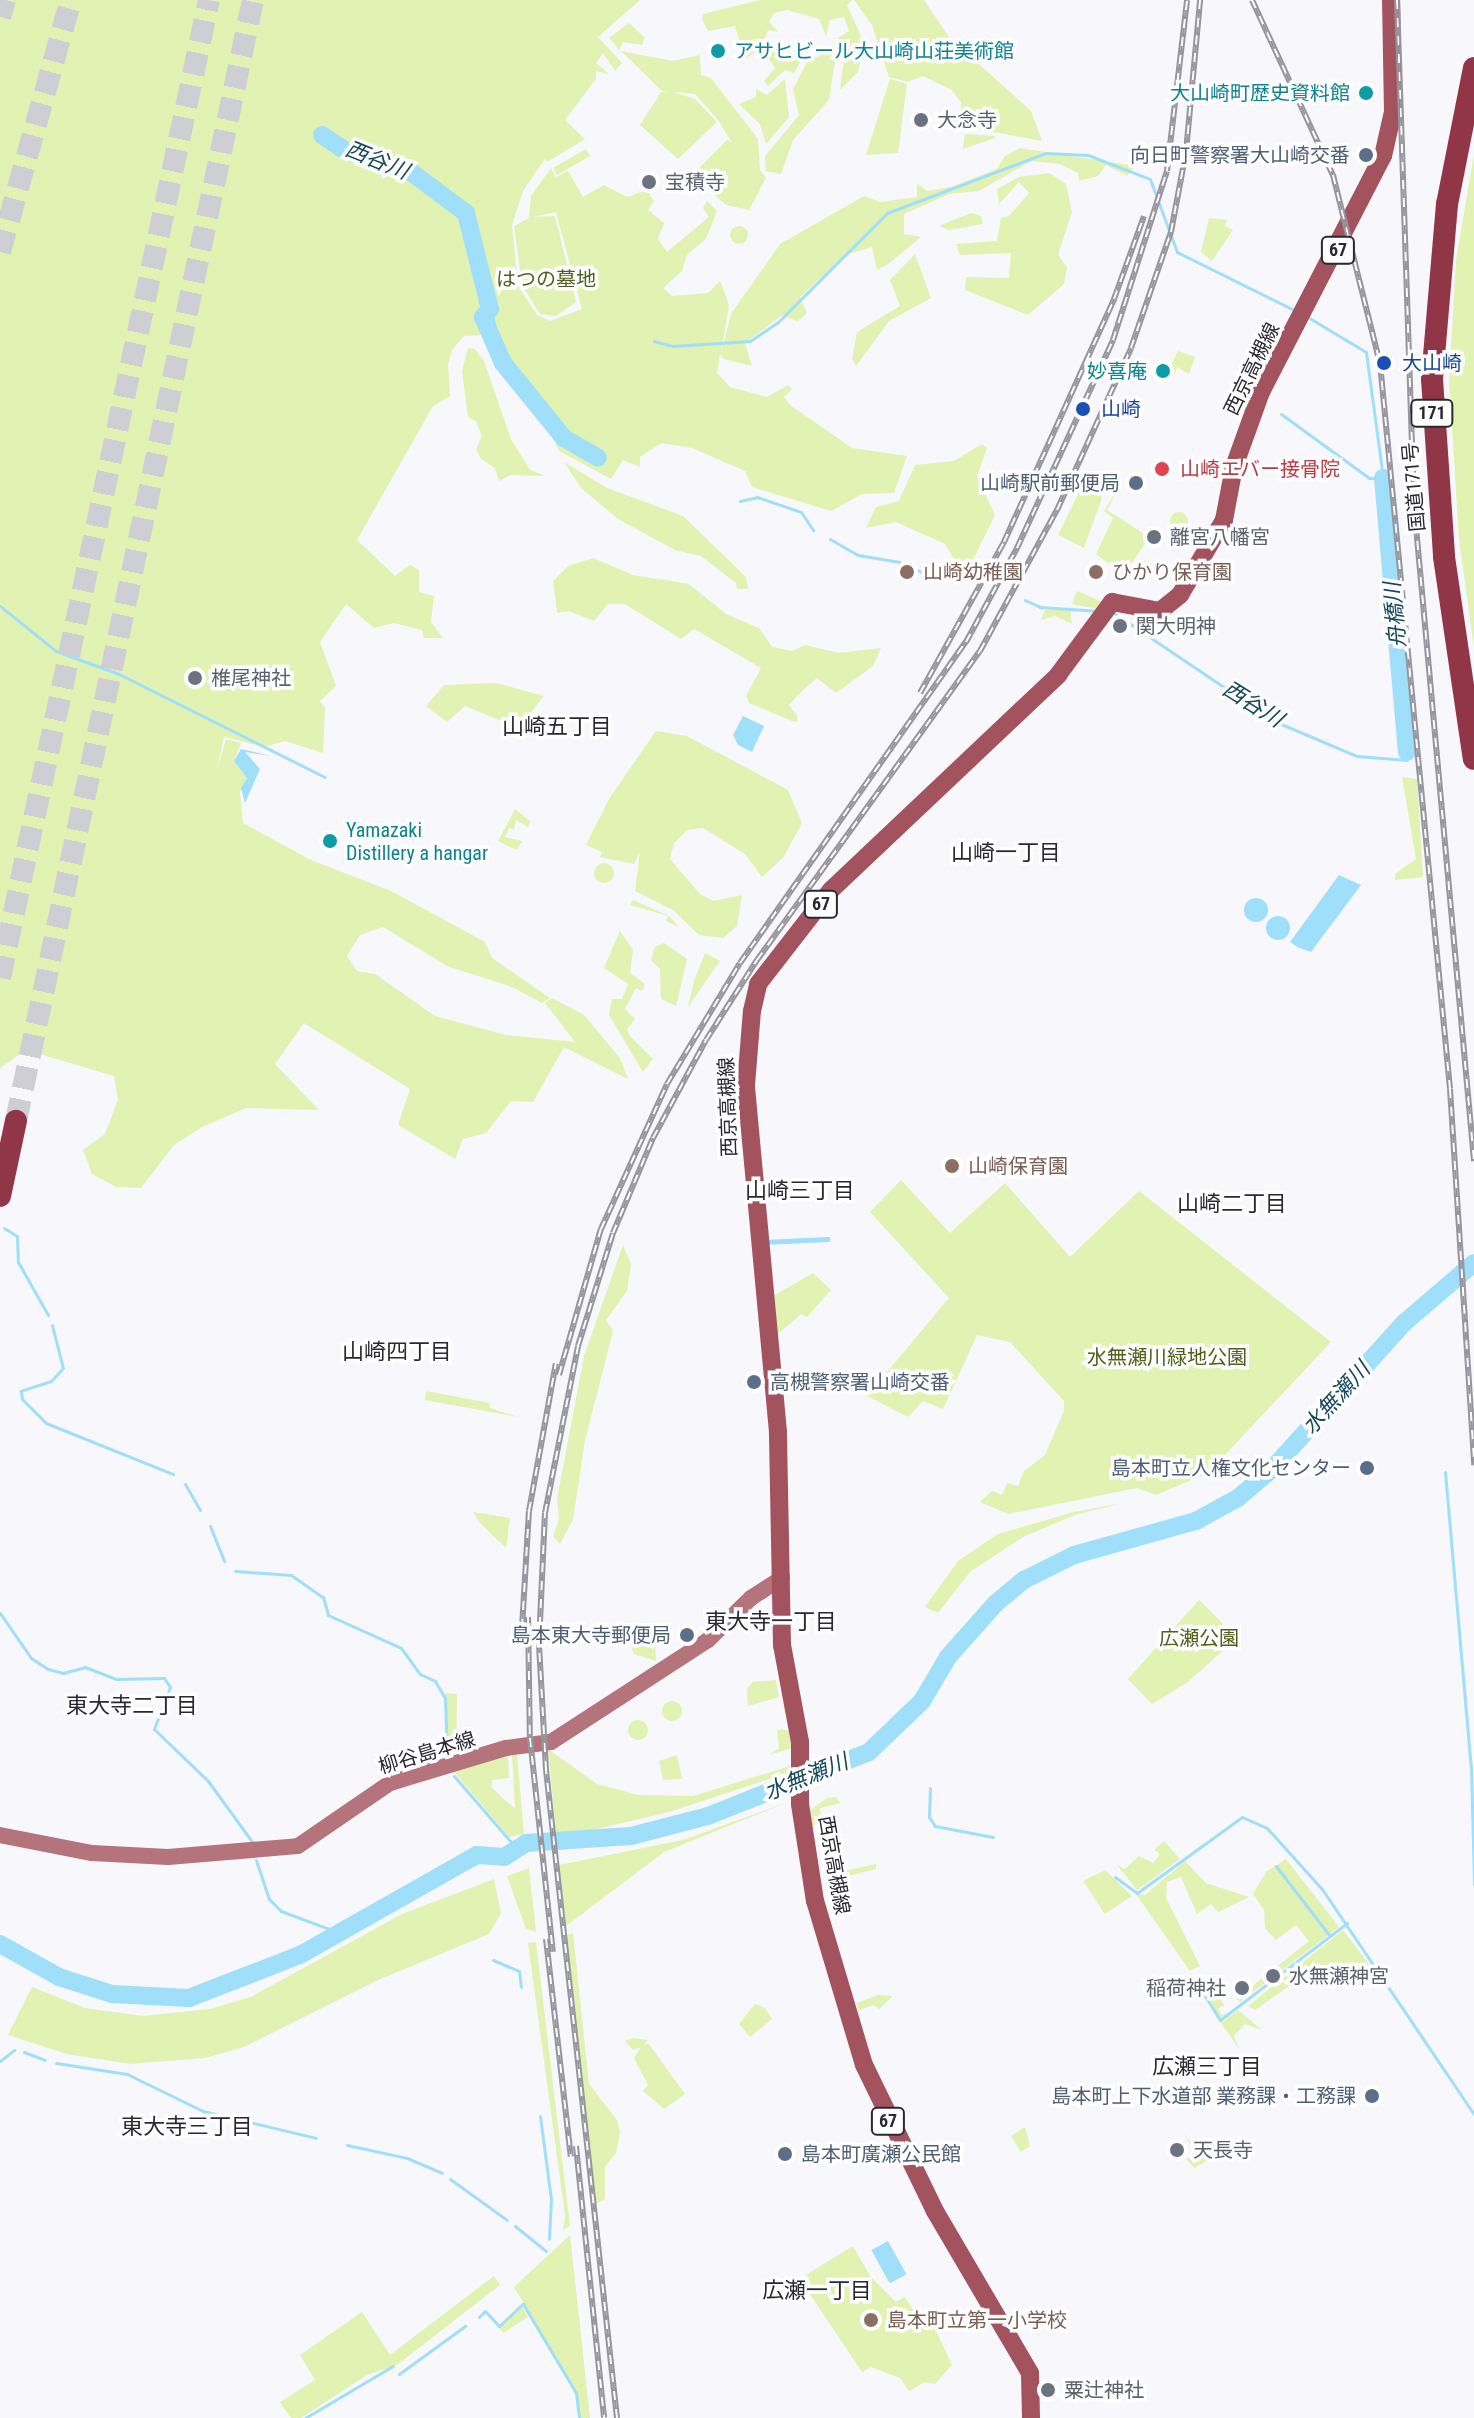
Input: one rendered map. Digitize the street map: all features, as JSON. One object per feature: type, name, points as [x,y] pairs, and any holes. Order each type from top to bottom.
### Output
[{"type":"highway","name":"国道171号","points":[[1474,68],[1447,204],[1432,379],[1444,557],[1474,759]]},
{"type":"highway","points":[[0,1196],[16,1121]]},
{"type":"main road","name":"西京高槻線","points":[[1031,2418],[1030,2373],[935,2211],[860,2054],[815,1901],[800,1800],[800,1764],[782,1645],[778,1432],[746,1085],[758,984],[831,890],[1058,675],[1112,602],[1160,611],[1180,595],[1228,512],[1234,467],[1253,410],[1383,156],[1393,112],[1391,0]]},
{"type":"main road","name":"柳谷島本線","points":[[0,1835],[92,1853],[156,1857],[237,1855],[298,1846],[390,1783],[506,1748],[551,1742],[708,1640],[751,1598],[782,1578]]},
{"type":"green space","name":"はつの墓地","points":[[0,0],[640,0],[598,37],[622,63],[615,71],[603,53],[596,63],[609,74],[596,71],[596,79],[565,120],[585,139],[547,162],[545,159],[523,191],[512,225],[518,286],[537,315],[550,321],[582,309],[556,212],[533,217],[555,216],[576,302],[556,316],[540,314],[522,285],[514,226],[529,218],[531,196],[551,168],[556,177],[568,171],[583,197],[604,185],[627,197],[647,190],[654,201],[648,210],[664,223],[658,239],[667,252],[709,217],[703,208],[707,201],[717,211],[706,239],[687,255],[682,271],[663,288],[672,296],[708,293],[720,281],[729,305],[721,353],[731,314],[780,244],[864,196],[880,202],[917,197],[917,183],[927,191],[951,187],[997,169],[1005,156],[1020,148],[1135,166],[1127,176],[1106,165],[1098,176],[1079,181],[1078,173],[1060,164],[1031,161],[979,191],[949,194],[904,214],[904,234],[921,237],[887,265],[877,270],[872,247],[845,255],[800,297],[807,313],[798,321],[781,316],[745,343],[752,366],[724,359],[720,354],[717,373],[730,387],[767,397],[788,385],[792,389],[784,397],[790,405],[852,448],[907,456],[894,493],[862,494],[831,511],[752,487],[745,471],[692,448],[661,443],[640,457],[640,467],[623,460],[611,479],[559,451],[528,389],[506,370],[483,335],[464,336],[452,350],[448,364],[450,396],[433,406],[357,540],[395,576],[410,565],[419,570],[419,592],[434,596],[431,622],[443,638],[424,638],[422,630],[394,623],[374,628],[346,604],[320,642],[336,686],[320,701],[325,708],[323,753],[285,741],[264,747],[224,737],[216,774],[226,739],[241,743],[234,761],[247,778],[240,792],[243,823],[311,860],[391,891],[485,942],[492,958],[550,998],[542,1003],[512,987],[447,966],[383,927],[360,935],[347,956],[357,971],[375,974],[435,1016],[506,1035],[575,1042],[545,1003],[552,998],[584,1015],[620,1058],[628,1079],[564,1047],[533,1102],[511,1101],[486,1133],[463,1139],[455,1159],[398,1125],[410,1089],[304,1023],[275,1064],[319,1110],[246,1108],[202,1127],[174,1145],[141,1188],[116,1187],[92,1174],[83,1150],[105,1134],[118,1100],[114,1076],[26,1050],[0,1068]]},
{"type":"green space","points":[[760,0],[852,0],[847,5],[864,43],[858,72],[840,90],[844,59],[838,38],[849,31],[844,17],[830,20],[826,36],[819,19],[787,10],[774,13],[769,22],[778,32],[768,30],[764,41],[769,46],[778,43],[801,61],[794,73],[785,70],[768,86],[764,81],[775,68],[770,60],[755,52],[745,59],[735,26],[708,31],[702,20],[703,14]]},
{"type":"green space","points":[[854,0],[924,0],[963,58],[980,65],[1031,111],[1042,141],[960,126],[961,102],[952,90],[923,76],[908,82],[889,77],[872,25]]},
{"type":"green space","points":[[629,23],[645,38],[642,45],[623,42],[619,50],[609,38]]},
{"type":"green space","points":[[621,51],[673,61],[700,55],[701,75],[711,78],[758,139],[760,170],[766,178],[749,210],[726,205],[692,175],[727,140],[732,143],[718,120],[695,94],[662,91]]},
{"type":"green space","points":[[829,51],[835,61],[829,100],[793,140],[781,174],[766,171],[765,156],[799,115],[793,89],[807,62]]},
{"type":"green space","points":[[785,79],[789,117],[766,144],[760,124],[739,104],[756,97],[756,89],[767,95]]},
{"type":"green space","points":[[890,79],[907,84],[898,153],[866,155]]},
{"type":"green space","points":[[670,91],[695,99],[717,122],[678,159],[640,125],[661,92]]},
{"type":"green space","points":[[965,134],[995,136],[995,138],[963,149]]},
{"type":"green space","points":[[586,149],[590,156],[557,175],[553,168]]},
{"type":"green space","points":[[1474,154],[1474,648],[1459,539],[1449,379],[1456,260]]},
{"type":"green space","points":[[1049,173],[1066,184],[1072,212],[1058,255],[1067,267],[1064,284],[1028,315],[965,290],[966,277],[1009,278],[1011,253],[960,255],[956,244],[997,241],[1001,218],[1009,216],[1029,193],[1019,182],[999,204],[997,189],[1019,177]]},
{"type":"green space","points":[[971,213],[981,216],[983,224],[949,230],[939,226]]},
{"type":"green space","points":[[1209,218],[1227,220],[1225,226],[1233,230],[1212,261],[1201,252]]},
{"type":"green space","points":[[735,226],[743,226],[748,235],[746,242],[735,244],[730,239],[730,231]]},
{"type":"green space","points":[[915,254],[931,298],[889,321],[856,366],[852,359],[857,332],[900,306],[890,280]]},
{"type":"green space","points":[[468,348],[475,349],[484,361],[511,439],[530,470],[546,476],[510,475],[499,481],[495,468],[481,459],[476,449],[482,436],[476,421],[468,417],[462,371]]},
{"type":"green space","points":[[1178,351],[1195,357],[1189,374],[1177,367],[1174,376],[1167,374]]},
{"type":"green space","points":[[982,444],[987,448],[977,476],[995,515],[973,560],[957,564],[945,544],[896,522],[866,528],[876,507],[899,501],[915,465],[954,461]]},
{"type":"green space","points":[[564,462],[607,488],[683,516],[746,577],[748,589],[737,589],[736,583],[701,556],[675,550],[618,519],[581,488]]},
{"type":"green space","points":[[1084,482],[1104,492],[1084,548],[1058,535]]},
{"type":"green space","points":[[1121,483],[1107,510],[1149,537],[1124,575],[1096,554],[1113,518],[1104,511]]},
{"type":"green space","points":[[1179,512],[1188,521],[1179,530],[1170,521]]},
{"type":"green space","points":[[593,558],[633,575],[689,584],[726,614],[759,628],[772,647],[792,651],[805,645],[839,653],[881,648],[873,666],[836,693],[817,678],[789,705],[797,716],[797,722],[792,721],[749,703],[746,696],[761,668],[694,629],[681,639],[625,604],[608,604],[594,621],[569,611],[557,613],[553,581],[568,566]]},
{"type":"green space","points":[[1077,591],[1105,603],[1098,609],[1072,604]]},
{"type":"green space","points":[[1070,608],[1072,624],[1055,616],[1041,620],[1045,610]]},
{"type":"green space","points":[[496,683],[544,696],[531,712],[531,733],[465,706],[447,722],[426,706],[444,685]]},
{"type":"green space","points":[[656,731],[687,736],[788,790],[802,823],[783,858],[762,877],[745,854],[703,828],[687,830],[674,843],[670,859],[700,894],[713,901],[742,895],[737,926],[723,938],[699,935],[673,910],[635,891],[640,851],[634,864],[600,857],[602,852],[586,845],[609,799]]},
{"type":"green space","points":[[1402,777],[1417,779],[1423,877],[1395,880],[1395,874],[1416,859]]},
{"type":"green space","points":[[515,809],[530,821],[528,827],[516,820],[514,830],[509,828],[505,837],[522,841],[517,850],[498,841]]},
{"type":"green space","points":[[604,863],[611,866],[614,873],[611,880],[604,883],[597,880],[594,873],[597,866]]},
{"type":"green space","points":[[633,900],[669,916],[679,927],[666,921],[668,916],[630,905]]},
{"type":"green space","points":[[620,931],[633,950],[630,973],[645,984],[642,991],[636,988],[625,1009],[635,1019],[627,1029],[630,1036],[653,1059],[643,1072],[609,1015],[612,999],[622,999],[628,984],[604,968]]},
{"type":"green space","points":[[664,943],[687,959],[676,1006],[661,999],[660,969],[651,960],[655,947]]},
{"type":"green space","points":[[705,953],[720,961],[688,1007],[694,981]]},
{"type":"green space","name":"水無瀬川緑地公園","points":[[901,1180],[950,1233],[1005,1183],[1070,1257],[1139,1191],[1331,1342],[1208,1473],[1156,1495],[1137,1488],[1008,1514],[980,1502],[992,1491],[1002,1495],[1007,1483],[1018,1486],[1024,1471],[1045,1455],[1064,1411],[1064,1401],[1010,1342],[977,1335],[943,1409],[923,1401],[908,1417],[867,1396],[949,1298],[870,1212]]},
{"type":"green space","points":[[623,1245],[631,1264],[627,1291],[606,1320],[613,1331],[585,1440],[573,1520],[560,1544],[553,1536],[559,1519],[557,1499],[584,1356]]},
{"type":"green space","points":[[813,1273],[831,1290],[807,1317],[801,1314],[776,1336],[775,1295]]},
{"type":"green space","points":[[426,1391],[490,1403],[490,1408],[518,1417],[425,1400]]},
{"type":"green space","points":[[1123,1503],[1075,1515],[1023,1537],[970,1572],[938,1613],[925,1607],[958,1561],[998,1534],[1074,1512]]},
{"type":"green space","points":[[473,1512],[510,1518],[506,1548],[480,1523]]},
{"type":"green space","name":"広瀬公園","points":[[1199,1600],[1237,1638],[1188,1682],[1152,1704],[1128,1679]]},
{"type":"green space","points":[[635,1640],[638,1647],[655,1641],[656,1661],[634,1654],[630,1643]]},
{"type":"green space","points":[[776,1680],[779,1697],[748,1706],[747,1689],[753,1682]]},
{"type":"green space","points":[[445,1693],[457,1694],[456,1753],[448,1755]]},
{"type":"green space","points":[[672,1701],[679,1704],[682,1711],[679,1718],[672,1721],[665,1718],[662,1711],[665,1704]]},
{"type":"green space","points":[[638,1720],[645,1723],[648,1730],[645,1737],[638,1740],[631,1737],[628,1730],[631,1723]]},
{"type":"green space","points":[[777,1730],[792,1732],[792,1748],[769,1755],[779,1748]]},
{"type":"green space","points":[[548,1749],[597,1784],[638,1795],[693,1796],[790,1766],[791,1772],[669,1812],[576,1834],[556,1832]]},
{"type":"green space","points":[[517,1754],[524,1834],[509,1837],[454,1772],[508,1755],[509,1778],[492,1780],[492,1788],[515,1809],[512,1755]]},
{"type":"green space","points":[[677,1755],[682,1779],[663,1780],[659,1761]]},
{"type":"green space","points":[[836,1797],[840,1803],[820,1808],[821,1822],[812,1826],[809,1811],[827,1798]]},
{"type":"green space","points":[[791,1801],[664,1852],[566,1926],[559,1865],[683,1840]]},
{"type":"green space","points":[[1164,1841],[1180,1859],[1137,1890],[1117,1865],[1125,1869],[1139,1856],[1153,1863],[1160,1854],[1154,1850]]},
{"type":"green space","points":[[1286,1859],[1339,1927],[1240,2002],[1236,1999],[1309,1941],[1296,1925],[1276,1940],[1265,1928],[1264,1910],[1253,1894],[1266,1872]]},
{"type":"green space","points":[[1185,1861],[1206,1883],[1249,1897],[1218,1912],[1211,1904],[1197,1914],[1200,1921],[1181,1877],[1167,1882],[1166,1898],[1200,1966],[1190,1971],[1136,1894],[1145,1895]]},
{"type":"green space","points":[[876,1864],[876,1869],[844,1877],[844,1871]]},
{"type":"green space","points":[[529,1868],[536,1932],[526,1929],[507,1876]]},
{"type":"green space","points":[[1105,1870],[1132,1896],[1105,1914],[1083,1881]]},
{"type":"green space","points":[[494,1879],[501,1913],[489,1934],[378,1980],[244,2047],[205,2058],[130,2064],[67,2054],[8,2035],[32,1987],[85,2008],[143,2016],[210,2009],[251,1997],[402,1914]]},
{"type":"green space","points":[[1343,1930],[1372,1968],[1352,1978],[1345,1973],[1295,1982],[1255,2010],[1248,2006]]},
{"type":"green space","points":[[573,1933],[589,2084],[617,2120],[620,2132],[616,2153],[605,2167],[605,2199],[595,2204],[567,1935]]},
{"type":"green space","points":[[536,1942],[570,2226],[563,2230],[565,2215],[528,1943]]},
{"type":"green space","points":[[1209,1980],[1224,2005],[1218,2009],[1222,2015],[1230,2012],[1220,2018],[1200,1985]]},
{"type":"green space","points":[[878,1995],[893,1996],[879,2009],[873,2005],[858,2011],[857,2003]]},
{"type":"green space","points":[[755,2004],[765,2008],[772,2019],[750,2037],[739,2024]]},
{"type":"green space","points":[[1238,2010],[1262,2030],[1245,2024],[1234,2036],[1239,2049],[1221,2023]]},
{"type":"green space","points":[[632,2038],[648,2040],[642,2046],[648,2043],[685,2094],[664,2109],[643,2091],[648,2085],[634,2058],[641,2047],[633,2050],[625,2041]]},
{"type":"green space","points":[[1025,2127],[1030,2146],[1021,2152],[1011,2136]]},
{"type":"green space","points":[[1183,2133],[1207,2161],[1194,2168],[1186,2159],[1195,2151]]},
{"type":"green space","points":[[570,2235],[590,2418],[580,2418],[577,2392],[514,2287]]},
{"type":"green space","points":[[853,2246],[870,2276],[896,2302],[905,2297],[923,2326],[932,2322],[952,2365],[935,2384],[925,2382],[909,2391],[900,2378],[871,2367],[862,2372],[807,2290],[812,2286],[806,2275]]},
{"type":"green space","points":[[494,2276],[500,2285],[397,2365],[367,2375],[301,2418],[291,2418],[280,2402],[315,2380],[300,2355],[362,2312],[390,2355]]},
{"type":"green space","points":[[522,2307],[528,2317],[503,2333],[499,2327]]},
{"type":"water","points":[[743,716],[764,726],[752,752],[738,745],[733,735]]},
{"type":"water","points":[[241,749],[271,756],[245,752],[260,769],[245,803],[241,788],[247,778],[234,761]]},
{"type":"water","points":[[1339,875],[1361,885],[1311,952],[1299,948],[1290,942]]},
{"type":"water","points":[[1256,898],[1264,902],[1268,910],[1264,918],[1256,922],[1248,918],[1244,910],[1248,902]]},
{"type":"water","points":[[1278,916],[1286,920],[1290,928],[1286,936],[1278,940],[1270,936],[1266,928],[1270,920]]},
{"type":"water","points":[[888,2241],[906,2274],[890,2283],[871,2250]]},
{"type":"waterway","name":"西谷川","points":[[322,135],[346,151],[411,172],[466,213],[490,309],[483,317],[503,363],[564,438],[598,458]]},
{"type":"waterway","points":[[654,341],[673,346],[750,341],[777,323],[887,213],[1046,153],[1088,155],[1150,179],[1177,252],[1296,311]]},
{"type":"waterway","name":"西谷川","points":[[490,309],[506,368]]},
{"type":"waterway","points":[[1281,414],[1369,478],[1383,478],[1366,352],[1306,316]]},
{"type":"waterway","name":"舟橋川","points":[[1383,478],[1407,752]]},
{"type":"waterway","points":[[740,501],[757,497],[801,512],[813,530]]},
{"type":"waterway","points":[[830,539],[858,555],[899,562],[940,580]]},
{"type":"waterway","name":"西谷川","points":[[1025,600],[1040,607],[1099,611]]},
{"type":"waterway","points":[[0,606],[56,651],[119,674],[325,777]]},
{"type":"waterway","name":"西谷川","points":[[1114,613],[1274,721],[1357,756],[1407,760]]},
{"type":"waterway","points":[[4,1228],[17,1236],[18,1262],[48,1315]]},
{"type":"waterway","points":[[828,1238],[828,1240],[763,1243],[763,1241],[828,1238]]},
{"type":"waterway","name":"水無瀬川","points":[[0,1944],[59,1977],[112,1994],[189,1998],[300,1955],[477,1855],[504,1857],[526,1843],[631,1836],[708,1816],[869,1752],[922,1701],[948,1657],[995,1604],[1024,1580],[1074,1555],[1196,1521],[1238,1498],[1273,1468],[1404,1323],[1474,1263]]},
{"type":"waterway","points":[[52,1325],[63,1368],[51,1381],[21,1391],[22,1399],[46,1423],[173,1474]]},
{"type":"waterway","points":[[1445,1472],[1471,1767],[1474,1884]]},
{"type":"waterway","points":[[185,1484],[200,1510]]},
{"type":"waterway","points":[[210,1526],[224,1561]]},
{"type":"waterway","points":[[235,1571],[291,1575],[323,1597],[328,1615],[401,1648],[420,1674],[435,1681],[445,1698],[447,1758]]},
{"type":"waterway","points":[[0,1613],[31,1658],[48,1669],[63,1673],[85,1667],[116,1679],[164,1678],[170,1687],[154,1729],[208,1781],[253,1843]]},
{"type":"waterway","points":[[454,1776],[517,1849]]},
{"type":"waterway","points":[[930,1788],[929,1817],[935,1826],[993,1837]]},
{"type":"waterway","points":[[1115,1877],[1137,1893],[1242,1817],[1267,1828],[1322,1889],[1474,2114]]},
{"type":"waterway","points":[[256,1860],[269,1899],[281,1911],[332,1930],[350,1925]]},
{"type":"waterway","points":[[1276,1866],[1330,1936]]},
{"type":"waterway","points":[[1200,1988],[1220,2020],[1347,1923]]},
{"type":"waterway","points":[[493,1960],[519,1971],[521,1987]]},
{"type":"waterway","points":[[0,2061],[14,2050]]},
{"type":"waterway","points":[[24,2052],[45,2060]]},
{"type":"waterway","points":[[56,2063],[127,2074],[203,2111],[316,2138]]},
{"type":"waterway","points":[[540,2116],[551,2199],[549,2239]]},
{"type":"waterway","points":[[347,2145],[407,2158],[442,2173]]},
{"type":"waterway","points":[[450,2179],[507,2220]]},
{"type":"waterway","points":[[515,2226],[546,2251]]},
{"type":"waterway","points":[[479,2317],[485,2311],[499,2326],[523,2304],[576,2393],[579,2418]]},
{"type":"waterway","points":[[399,2374],[465,2326]]},
{"type":"waterway","points":[[305,2418],[393,2366]]},
{"type":"tunnel","points":[[0,17],[5,0]]},
{"type":"tunnel","points":[[0,252],[71,0]]},
{"type":"tunnel","points":[[0,978],[209,0]]},
{"type":"tunnel","points":[[16,1121],[253,0]]},
{"type":"railway","points":[[559,1375],[601,1229],[667,1084],[740,963],[966,642],[1017,548],[1113,340],[1167,171],[1187,0]]},
{"type":"railway","points":[[617,2418],[546,1770],[539,1644],[545,1513],[578,1346],[613,1233],[653,1138],[706,1040],[757,960],[980,651],[1057,510],[1131,348],[1171,232],[1186,152],[1200,0]]},
{"type":"railway","points":[[1252,0],[1333,175],[1380,363],[1450,1089],[1474,1465]]},
{"type":"railway","points":[[1397,0],[1414,505],[1474,1161]]},
{"type":"railway","points":[[920,693],[1004,542],[1114,299],[1144,216]]},
{"type":"railway","points":[[522,1628],[529,1511],[556,1363]]},
{"type":"railway","points":[[528,1617],[530,1738],[553,1952]]},
{"type":"railway","points":[[546,1939],[571,2157]]},
{"type":"railway","points":[[576,2146],[604,2418]]},
{"type":"place","name":"アサヒビール大山崎山荘美術館","points":[[718,51]]},
{"type":"place","name":"大山崎町歴史資料館","points":[[1366,93]]},
{"type":"place","name":"大念寺","points":[[921,120]]},
{"type":"place","name":"向日町警察署大山崎交番","points":[[1366,155]]},
{"type":"place","name":"宝積寺","points":[[649,182]]},
{"type":"place","name":"大山崎","points":[[1384,363]]},
{"type":"place","name":"妙喜庵","points":[[1163,371]]},
{"type":"place","name":"山崎","points":[[1083,409]]},
{"type":"place","name":"山崎エバー接骨院","points":[[1162,469]]},
{"type":"place","name":"山崎駅前郵便局","points":[[1136,483]]},
{"type":"place","name":"離宮八幡宮","points":[[1154,537]]},
{"type":"place","name":"山崎幼稚園","points":[[907,572]]},
{"type":"place","name":"ひかり保育園","points":[[1096,572]]},
{"type":"place","name":"関大明神","points":[[1120,626]]},
{"type":"place","name":"椎尾神社","points":[[195,678]]},
{"type":"place","name":"Yamazaki Distillery a hangar","points":[[330,841]]},
{"type":"place","name":"山崎保育園","points":[[952,1166]]},
{"type":"place","name":"高槻警察署山崎交番","points":[[754,1382]]},
{"type":"place","name":"島本町立人権文化センター","points":[[1367,1468]]},
{"type":"place","name":"島本東大寺郵便局","points":[[687,1635]]},
{"type":"place","name":"水無瀬神宮","points":[[1273,1976]]},
{"type":"place","name":"稲荷神社","points":[[1242,1988]]},
{"type":"place","name":"島本町上下水道部 業務課・工務課","points":[[1372,2096]]},
{"type":"place","name":"天長寺","points":[[1177,2150]]},
{"type":"place","name":"島本町廣瀬公民館","points":[[785,2154]]},
{"type":"place","name":"島本町立第一小学校","points":[[871,2320]]},
{"type":"place","name":"粟辻神社","points":[[1048,2390]]},
{"type":"district","name":"山崎五丁目","points":[[557,727]]},
{"type":"district","name":"山崎一丁目","points":[[1006,853]]},
{"type":"district","name":"山崎三丁目","points":[[800,1191]]},
{"type":"district","name":"山崎二丁目","points":[[1232,1204]]},
{"type":"district","name":"山崎四丁目","points":[[397,1352]]},
{"type":"district","name":"東大寺一丁目","points":[[771,1622]]},
{"type":"district","name":"東大寺二丁目","points":[[132,1706]]},
{"type":"district","name":"広瀬三丁目","points":[[1207,2067]]},
{"type":"district","name":"東大寺三丁目","points":[[187,2127]]},
{"type":"district","name":"広瀬一丁目","points":[[817,2291]]}]
